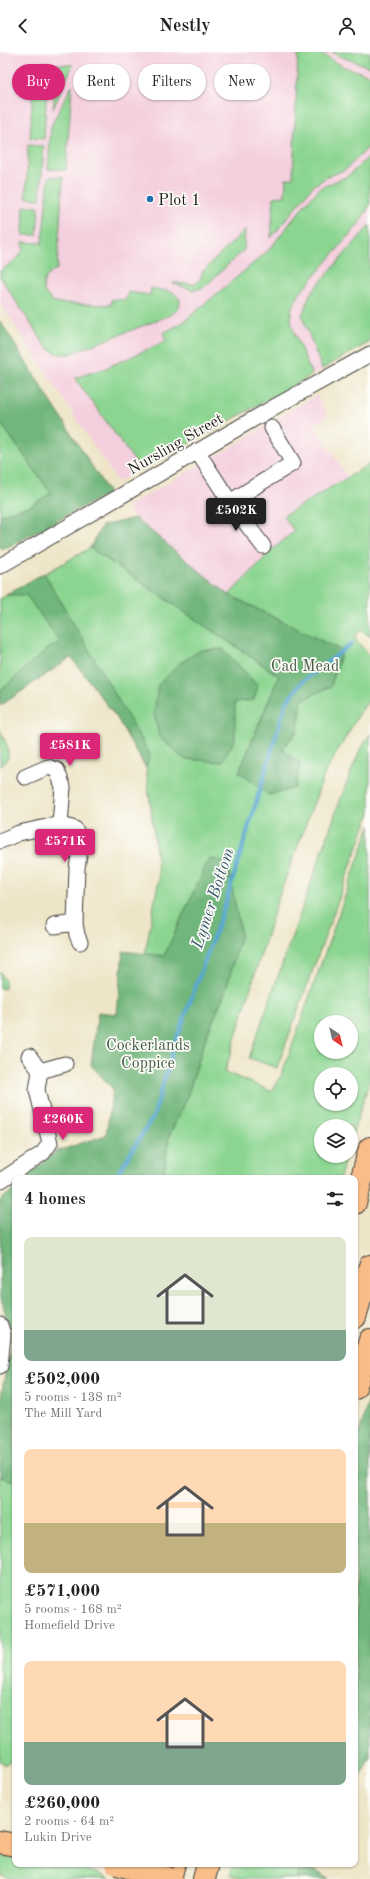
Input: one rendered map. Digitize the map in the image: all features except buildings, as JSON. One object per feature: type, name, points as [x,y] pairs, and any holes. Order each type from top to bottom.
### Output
[{"type":"main road","points":[[358,1192],[370,1148]]},
{"type":"main road","points":[[358,1307],[370,1266]]},
{"type":"main road","points":[[358,1378],[370,1340]]},
{"type":"main road","points":[[0,1842],[12,1844]]},
{"type":"main road","points":[[128,1867],[170,1879],[173,1867]]},
{"type":"main road","points":[[204,1879],[207,1867]]},
{"type":"street","name":"Nursling Street","points":[[0,566],[197,451],[370,354]]},
{"type":"street","points":[[230,502],[293,463],[272,428]]},
{"type":"street","points":[[197,451],[230,502],[263,546]]},
{"type":"street","points":[[26,778],[48,766],[57,770],[62,787],[60,824]]},
{"type":"street","points":[[0,842],[19,833],[60,824],[75,829],[81,842],[75,923],[80,942]]},
{"type":"street","points":[[54,926],[75,923]]},
{"type":"street","points":[[0,1181],[43,1153],[50,1143],[37,1090],[40,1071],[29,1056]]},
{"type":"street","points":[[40,1071],[65,1064]]},
{"type":"street","points":[[0,1325],[3,1335],[0,1366]]},
{"type":"shaded area","points":[[0,52],[370,52],[370,342],[284,392],[118,482],[0,303]]},
{"type":"shaded area","points":[[316,395],[328,416],[314,425],[348,477],[284,516],[294,531],[272,550],[229,595],[135,518],[126,507],[226,450]]},
{"type":"green space","points":[[298,52],[319,52],[344,67],[370,75],[370,146],[345,170],[329,176],[313,186],[271,238],[274,197],[285,196],[286,179],[293,178]]},
{"type":"green space","points":[[332,52],[370,52],[370,67],[336,55]]},
{"type":"green space","points":[[49,62],[49,64],[35,63]]},
{"type":"green space","points":[[65,64],[73,65],[65,83]]},
{"type":"green space","points":[[72,85],[66,170],[48,169],[51,126]]},
{"type":"green space","points":[[32,100],[46,100],[44,139],[30,138]]},
{"type":"green space","points":[[54,100],[57,100],[53,109]]},
{"type":"green space","points":[[28,145],[44,146],[40,199],[26,198]]},
{"type":"green space","points":[[370,156],[370,205],[358,225],[300,293],[291,309],[291,321],[294,332],[312,375],[141,470],[75,378],[106,368],[166,341],[163,333],[182,323],[268,251],[306,203],[320,188],[348,176]]},
{"type":"green space","points":[[49,177],[63,177],[57,269],[44,281],[43,286],[46,295],[56,303],[111,305],[112,299],[126,300],[128,292],[150,295],[151,288],[173,292],[180,299],[179,308],[171,315],[69,354],[56,353],[45,345],[0,277],[0,271],[17,259],[23,250],[23,242],[42,243]]},
{"type":"green space","points":[[24,206],[39,207],[37,235],[23,235]]},
{"type":"green space","points":[[370,225],[370,342],[322,369],[302,316],[310,294]]},
{"type":"green space","points":[[245,230],[244,250],[203,288],[192,290],[173,283],[195,284],[201,278],[202,272]]},
{"type":"green space","points":[[0,321],[109,493],[2,550],[0,546],[0,515],[30,506],[51,493],[0,422]]},
{"type":"green space","points":[[0,422],[51,493],[30,506],[0,515]]},
{"type":"green space","points":[[370,464],[370,636],[361,630],[354,637],[370,657],[370,699],[361,711],[325,773],[278,899],[225,1072],[271,1091],[282,1074],[370,826],[370,1080],[357,1119],[314,1119],[314,1163],[344,1163],[341,1175],[163,1175],[169,1136],[186,1100],[206,1037],[226,990],[209,858],[164,957],[145,953],[159,878],[146,768],[117,718],[71,657],[0,706],[0,599],[90,548],[279,676],[239,772],[282,749],[298,730],[302,700],[331,685],[342,651],[229,595],[272,550],[294,531],[283,516]]},
{"type":"green space","name":"Cad Mead","points":[[135,518],[229,595],[342,651],[331,686],[302,700],[298,730],[282,749],[300,764],[295,788],[269,795],[239,772],[279,676],[90,548],[102,526]]},
{"type":"green space","points":[[44,573],[150,754],[146,768],[117,718],[71,657],[0,706],[0,691],[46,650],[60,642],[26,595],[6,595]]},
{"type":"green space","points":[[223,649],[258,686],[254,700],[235,702],[235,740],[222,762],[184,759],[159,737],[154,714],[158,685],[180,663],[201,650]]},
{"type":"green space","points":[[0,730],[8,748],[8,758],[0,767]]},
{"type":"green space","points":[[370,734],[370,813],[277,1068],[249,1058],[343,792],[359,752]]},
{"type":"green space","name":"Cockerlands Coppice","points":[[209,858],[227,862],[241,934],[226,990],[206,1037],[186,1100],[169,1136],[163,1175],[29,1175],[55,1152],[106,1135],[113,1089],[91,1065],[98,1012],[117,1014],[123,951],[164,956]]},
{"type":"green space","points":[[0,972],[5,980],[5,989],[0,988]]},
{"type":"green space","points":[[12,1191],[12,1336],[0,1295],[0,1201]]},
{"type":"green space","points":[[12,1336],[12,1480],[0,1477],[0,1403]]},
{"type":"green space","points":[[370,1395],[370,1757],[358,1780],[358,1437]]},
{"type":"green space","points":[[0,1477],[12,1480],[12,1761],[5,1765],[0,1761]]},
{"type":"green space","points":[[0,1856],[12,1858],[12,1867],[70,1867],[99,1874],[110,1879],[12,1879],[0,1875]]},
{"type":"green space","points":[[233,1867],[301,1867],[296,1879],[241,1879],[230,1875]]},
{"type":"green space","points":[[314,1870],[329,1879],[296,1879],[299,1871]]},
{"type":"waterway","name":"Lymer Bottom","points":[[117,1175],[154,1115],[173,1049],[225,905],[286,703],[301,683],[352,643]]},
{"type":"place","name":"Plot 1","points":[[150,199]]}]
